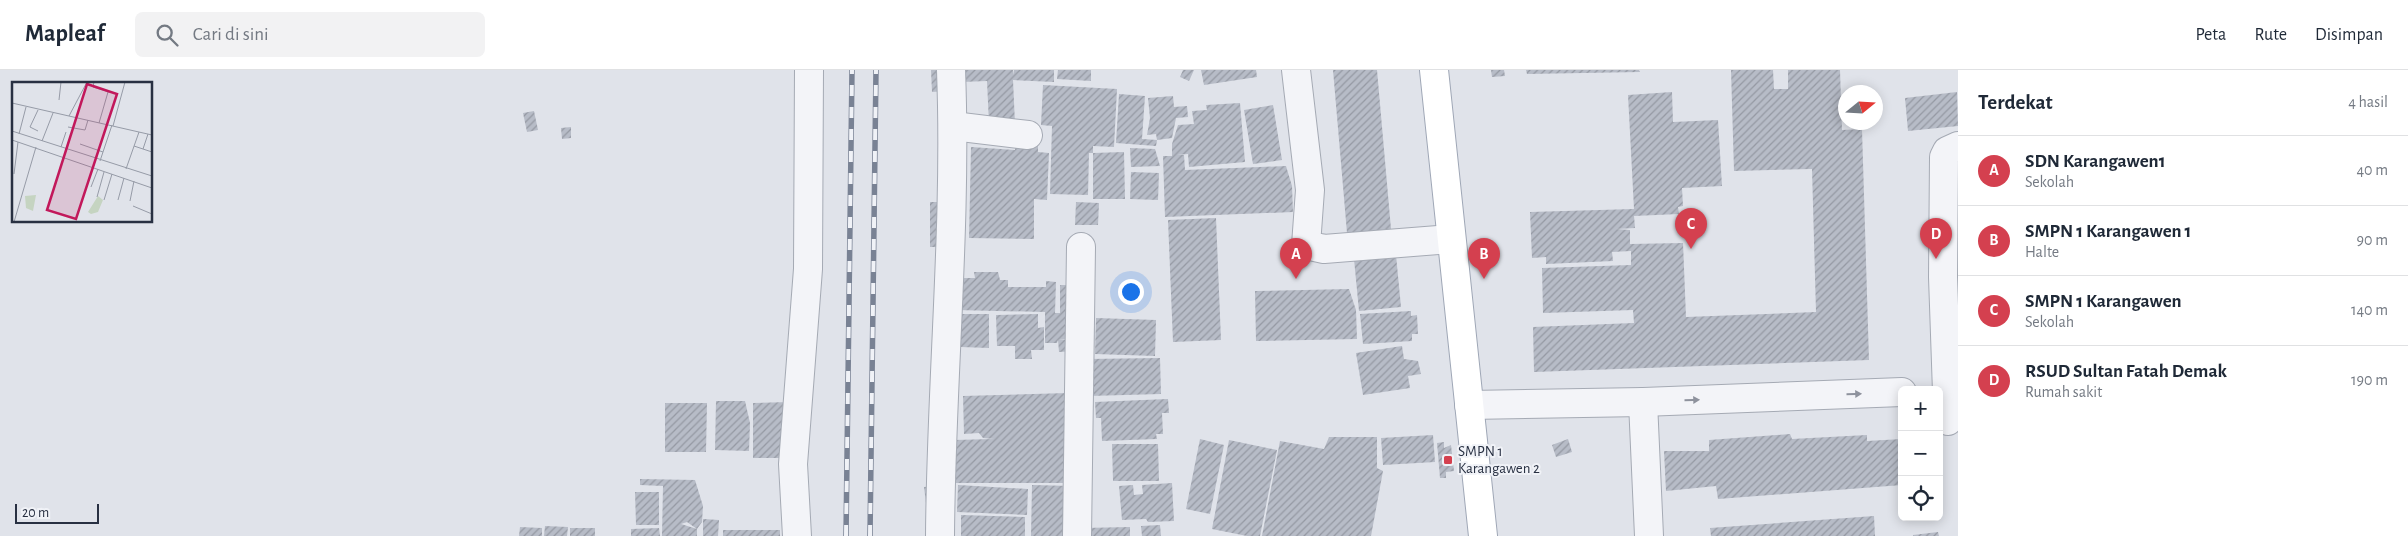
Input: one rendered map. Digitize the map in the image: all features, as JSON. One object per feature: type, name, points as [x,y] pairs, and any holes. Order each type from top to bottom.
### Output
[{"type":"main road","points":[[1434,70],[1483,536]]},
{"type":"street","points":[[797,536],[794,464],[808,269],[809,70]]},
{"type":"street","points":[[940,536],[940,464],[953,126],[951,70]]},
{"type":"street","points":[[1296,70],[1310,190],[1306,245],[1324,249],[1451,239]]},
{"type":"street","points":[[953,126],[1028,135]]},
{"type":"street","points":[[1942,386],[1951,294],[1944,157],[1947,151],[1958,146]]},
{"type":"street","points":[[1077,536],[1081,247]]},
{"type":"street","points":[[1469,406],[1643,402],[1898,392]]},
{"type":"street","points":[[1943,396],[1948,421]]},
{"type":"street","points":[[1643,402],[1649,536]]},
{"type":"building","points":[[931,70],[944,70],[945,91],[932,92]]},
{"type":"building","points":[[961,70],[1013,70],[1013,75],[1014,70],[1054,70],[1054,82],[1013,80],[1015,124],[989,124],[987,81],[962,82]]},
{"type":"building","points":[[1058,70],[1091,70],[1091,81],[1057,79]]},
{"type":"building","points":[[1183,70],[1194,70],[1189,81],[1180,77]]},
{"type":"building","points":[[1201,70],[1256,70],[1257,77],[1204,85]]},
{"type":"building","points":[[1333,70],[1377,70],[1391,229],[1347,233]]},
{"type":"building","points":[[1491,70],[1504,70],[1505,76],[1492,77]]},
{"type":"building","points":[[1526,70],[1639,70],[1640,72],[1527,74]]},
{"type":"building","points":[[1731,70],[1773,70],[1774,89],[1788,89],[1788,70],[1840,70],[1838,130],[1862,130],[1869,360],[1534,372],[1533,327],[1634,323],[1633,310],[1543,313],[1542,268],[1631,265],[1631,251],[1612,252],[1613,261],[1546,264],[1546,257],[1532,258],[1530,212],[1634,209],[1628,95],[1672,92],[1673,122],[1718,120],[1722,186],[1682,188],[1683,206],[1678,207],[1679,214],[1634,216],[1635,228],[1616,229],[1630,230],[1630,244],[1683,243],[1686,317],[1816,312],[1812,169],[1734,171]]},
{"type":"building","points":[[1043,85],[1117,89],[1114,147],[1093,146],[1093,153],[1089,153],[1088,195],[1050,194],[1052,126],[1041,125]]},
{"type":"building","points":[[1957,92],[1958,126],[1908,131],[1905,98]]},
{"type":"building","points":[[1119,94],[1145,96],[1142,139],[1157,140],[1156,146],[1116,143]]},
{"type":"building","points":[[1173,96],[1174,107],[1187,106],[1188,117],[1176,118],[1172,138],[1157,140],[1156,134],[1147,135],[1150,118],[1148,98]]},
{"type":"building","points":[[1240,103],[1245,162],[1189,167],[1188,154],[1177,155],[1184,155],[1185,170],[1286,166],[1292,186],[1293,212],[1165,217],[1163,156],[1172,156],[1172,144],[1178,125],[1194,124],[1192,111],[1207,110],[1206,105]]},
{"type":"building","points":[[1273,105],[1282,160],[1253,164],[1244,110]]},
{"type":"building","points":[[534,111],[538,130],[527,132],[523,113]]},
{"type":"building","points":[[571,127],[571,138],[562,139],[561,128]]},
{"type":"building","points":[[1015,144],[1038,146],[1038,152],[1049,153],[1047,200],[1034,199],[1034,239],[969,238],[971,147],[1015,150]]},
{"type":"building","points":[[1130,148],[1155,149],[1160,166],[1131,167]]},
{"type":"building","points":[[1124,152],[1125,199],[1093,199],[1093,153]]},
{"type":"building","points":[[1131,172],[1159,173],[1158,200],[1130,199]]},
{"type":"building","points":[[930,202],[945,202],[945,247],[930,247]]},
{"type":"building","points":[[1076,202],[1099,203],[1098,225],[1075,225]]},
{"type":"building","points":[[1216,218],[1221,340],[1173,342],[1168,220]]},
{"type":"building","points":[[1396,255],[1401,307],[1359,311],[1354,259]]},
{"type":"building","points":[[974,272],[998,272],[1000,280],[1008,280],[1008,287],[1046,287],[1046,281],[1056,282],[1055,313],[1060,313],[1060,285],[1075,285],[1073,338],[1058,340],[1057,343],[1045,343],[1045,312],[956,310],[956,278],[975,278]]},
{"type":"building","points":[[1349,289],[1356,310],[1357,339],[1256,341],[1255,291]]},
{"type":"building","points":[[1411,311],[1411,316],[1417,315],[1418,334],[1412,334],[1412,341],[1363,344],[1360,314]]},
{"type":"building","points":[[961,314],[989,314],[989,348],[961,347]]},
{"type":"building","points":[[1038,314],[1038,328],[1044,327],[1044,350],[1031,350],[1032,359],[1015,359],[1015,346],[997,346],[996,315]]},
{"type":"building","points":[[1096,318],[1156,320],[1155,356],[1095,354]]},
{"type":"building","points":[[1076,339],[1076,351],[1059,352],[1058,340]]},
{"type":"building","points":[[1402,346],[1404,359],[1418,361],[1421,374],[1408,376],[1410,388],[1363,395],[1356,353]]},
{"type":"building","points":[[1160,358],[1161,394],[1089,396],[1088,359]]},
{"type":"building","points":[[1068,393],[1065,483],[955,483],[954,440],[994,439],[983,438],[979,433],[964,434],[963,396]]},
{"type":"building","points":[[1168,399],[1169,413],[1162,413],[1163,434],[1156,434],[1157,439],[1102,441],[1101,418],[1096,418],[1095,402]]},
{"type":"building","points":[[716,401],[745,401],[750,423],[749,451],[715,450]]},
{"type":"building","points":[[790,402],[782,458],[753,458],[753,403]]},
{"type":"building","points":[[665,403],[707,403],[706,452],[665,452]]},
{"type":"building","points":[[1790,434],[1792,439],[1867,435],[1867,441],[1898,439],[1898,485],[1718,499],[1716,486],[1666,491],[1664,451],[1709,451],[1709,440]]},
{"type":"building","points":[[1433,435],[1435,462],[1383,465],[1381,438]]},
{"type":"building","points":[[1329,437],[1377,437],[1377,468],[1383,471],[1371,536],[1262,536],[1280,441],[1324,449]]},
{"type":"building","points":[[1200,439],[1224,445],[1210,514],[1186,509]]},
{"type":"building","points":[[1568,439],[1572,452],[1556,457],[1552,445]]},
{"type":"building","points":[[1229,440],[1277,450],[1260,536],[1247,536],[1212,529]]},
{"type":"building","points":[[1444,442],[1444,448],[1451,445],[1454,471],[1446,472],[1446,478],[1440,478],[1437,443]]},
{"type":"building","points":[[1112,444],[1158,444],[1159,481],[1113,481]]},
{"type":"building","points":[[640,479],[695,480],[703,506],[702,522],[697,529],[697,536],[662,536],[663,486],[640,485]],"holes":[[[687,522],[697,529],[681,524]]]},
{"type":"building","points":[[1172,483],[1174,521],[1122,520],[1119,486],[1133,485],[1134,495],[1143,494],[1142,485]]},
{"type":"building","points":[[958,485],[1028,489],[1027,515],[957,512]]},
{"type":"building","points":[[1032,485],[1072,486],[1071,536],[1031,536]]},
{"type":"building","points":[[936,486],[937,502],[926,503],[924,487]]},
{"type":"building","points":[[635,492],[659,492],[659,525],[636,525]]},
{"type":"building","points":[[961,515],[1025,517],[1025,536],[961,536]]},
{"type":"building","points":[[1874,516],[1875,536],[1711,536],[1710,528]]},
{"type":"building","points":[[703,519],[719,520],[718,536],[703,536]]},
{"type":"building","points":[[1160,525],[1161,536],[1142,536],[1141,526]]},
{"type":"building","points":[[545,526],[568,527],[567,536],[544,536]]},
{"type":"building","points":[[520,527],[542,528],[542,536],[519,536]]},
{"type":"building","points":[[1130,527],[1130,536],[1083,536],[1083,528]]},
{"type":"building","points":[[570,528],[595,528],[595,536],[570,536]]},
{"type":"building","points":[[659,528],[660,536],[631,536],[631,529]]},
{"type":"building","points":[[723,530],[780,530],[780,536],[723,536]]},
{"type":"building","points":[[1938,532],[1939,536],[1913,536],[1913,535]]},
{"type":"railway","points":[[846,536],[852,70]]},
{"type":"railway","points":[[870,536],[876,70]]},
{"type":"place","name":"SMPN 1 Karangawen","points":[[1691,249]]},
{"type":"place","name":"RSUD Sultan Fatah Demak","points":[[1936,259]]},
{"type":"place","name":"SDN Karangawen1","points":[[1296,279]]},
{"type":"place","name":"SMPN 1 Karangawen 1","points":[[1484,279]]},
{"type":"place","name":"SMPN 1 Karangawen 2","points":[[1448,460]]}]
